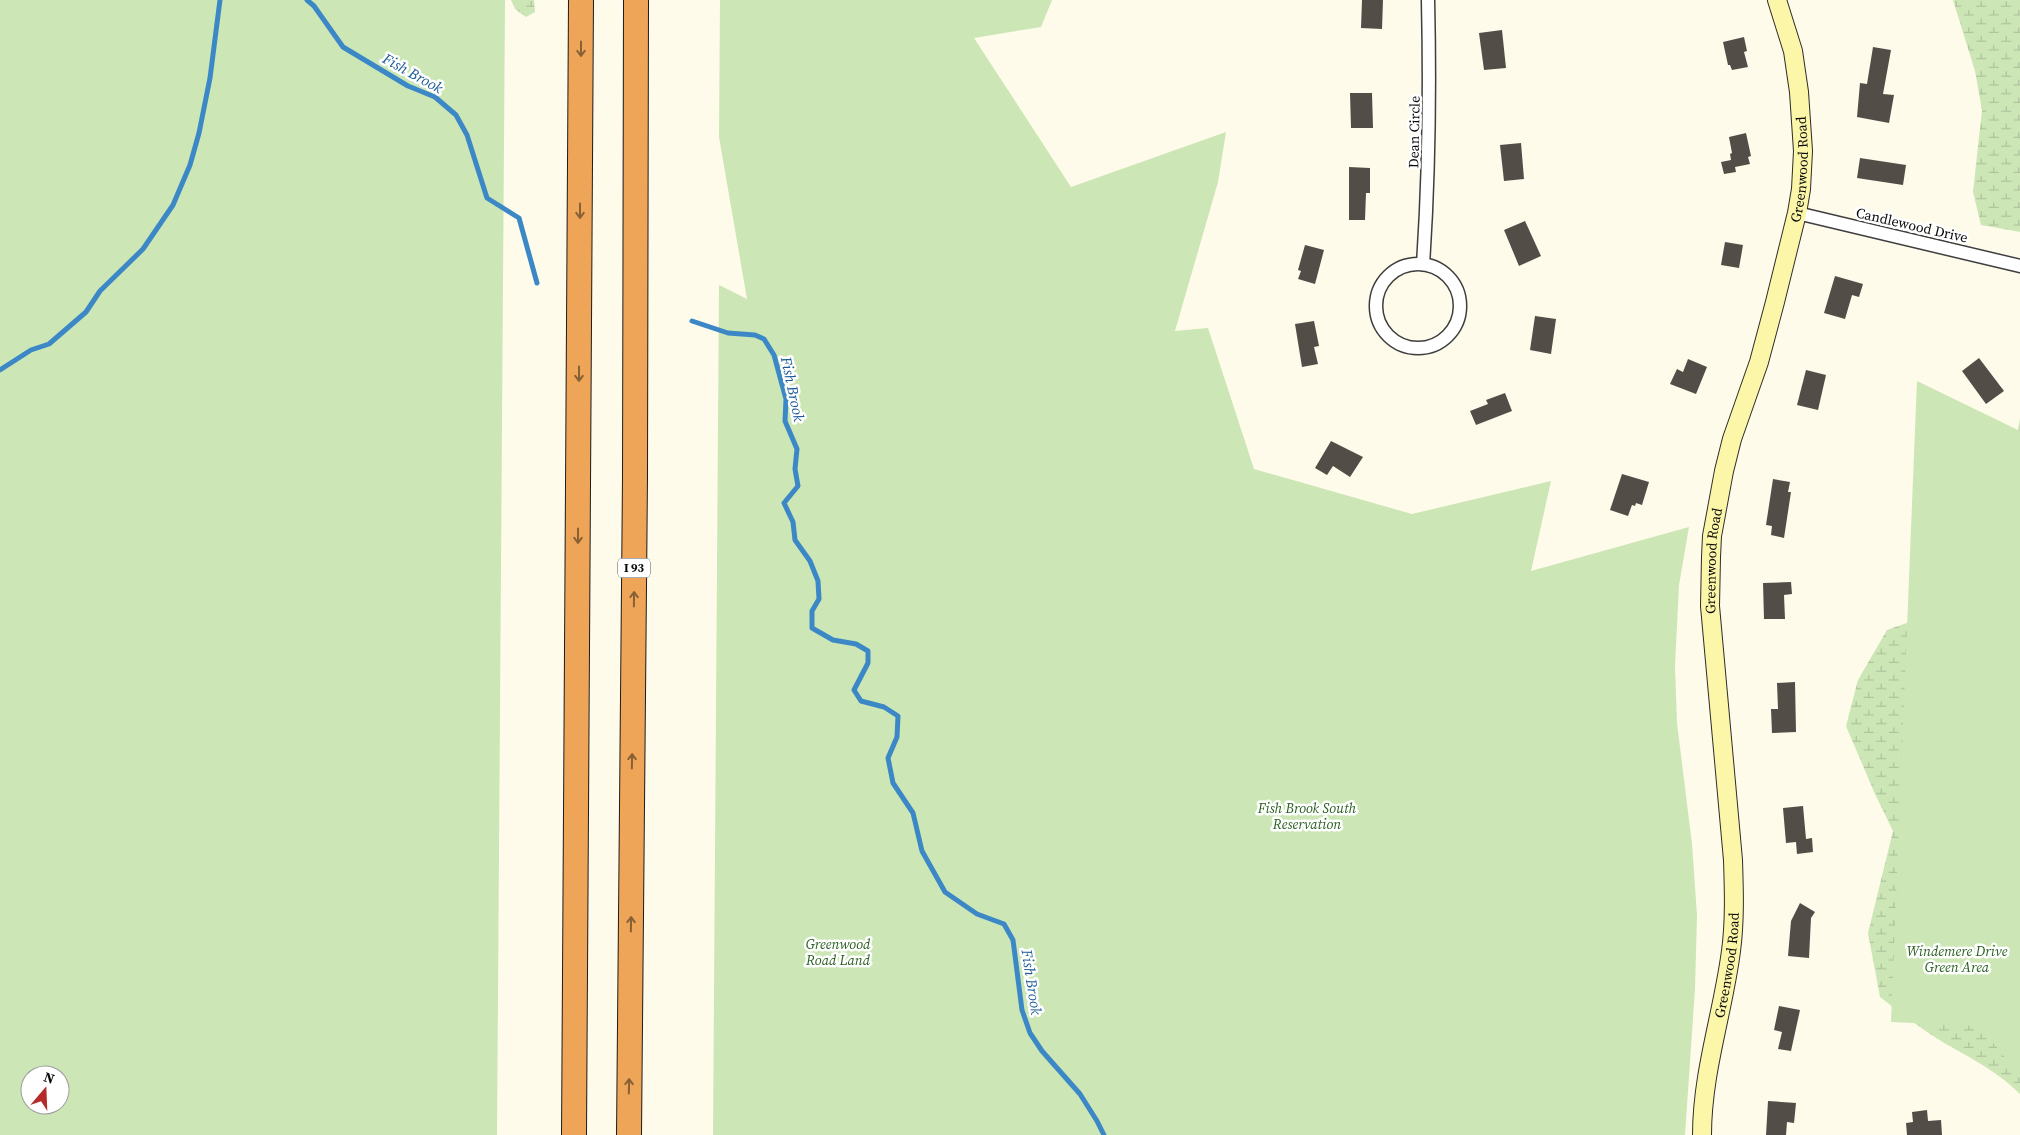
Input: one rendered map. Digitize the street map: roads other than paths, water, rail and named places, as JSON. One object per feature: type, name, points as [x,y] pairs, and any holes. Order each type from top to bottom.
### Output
[{"type":"highway","points":[[574,1135],[581,0]]},
{"type":"highway","name":"I 93","points":[[629,1135],[635,497],[636,0]]},
{"type":"street","name":"Dean Circle","points":[[1423,264],[1429,172],[1430,79],[1428,0]]},
{"type":"street","name":"Greenwood Road","points":[[1702,1135],[1705,1086],[1732,950],[1734,899],[1733,860],[1710,606],[1712,536],[1732,439],[1759,362],[1797,213],[1801,189],[1803,151],[1799,92],[1793,51],[1777,0]]},
{"type":"street","name":"Candlewood Drive","points":[[1797,213],[2020,266]]},
{"type":"street","points":[[1423,264],[1441,271],[1455,285],[1460,304],[1459,314],[1452,332],[1436,344],[1427,347],[1408,347],[1391,338],[1385,332],[1377,316],[1376,298],[1384,281],[1397,269],[1423,264]]},
{"type":"waterway","points":[[0,370],[31,350],[49,344],[86,312],[100,291],[143,249],[173,205],[190,165],[199,133],[210,78],[220,0]]},
{"type":"waterway","name":"Fish Brook","points":[[307,0],[314,6],[343,47],[408,86],[435,97],[456,115],[467,135],[487,198],[519,218],[537,283]]},
{"type":"waterway","name":"Fish Brook","points":[[692,321],[728,333],[755,335],[764,339],[774,355],[786,399],[785,421],[797,449],[795,469],[798,486],[784,503],[793,522],[795,540],[810,561],[818,581],[819,599],[812,611],[812,628],[833,640],[856,644],[868,651],[868,663],[854,690],[861,701],[884,707],[898,716],[897,737],[888,758],[893,783],[913,813],[922,851],[945,892],[977,914],[1004,924],[1013,940],[1022,1010],[1030,1033],[1042,1051],[1080,1094],[1104,1135]]},
{"type":"park label","name":"Fish Brook South Reservation","points":[[1307,816]]},
{"type":"park label","name":"Greenwood Road Land","points":[[838,952]]},
{"type":"park label","name":"Windemere Drive Green Area","points":[[1957,960]]}]
